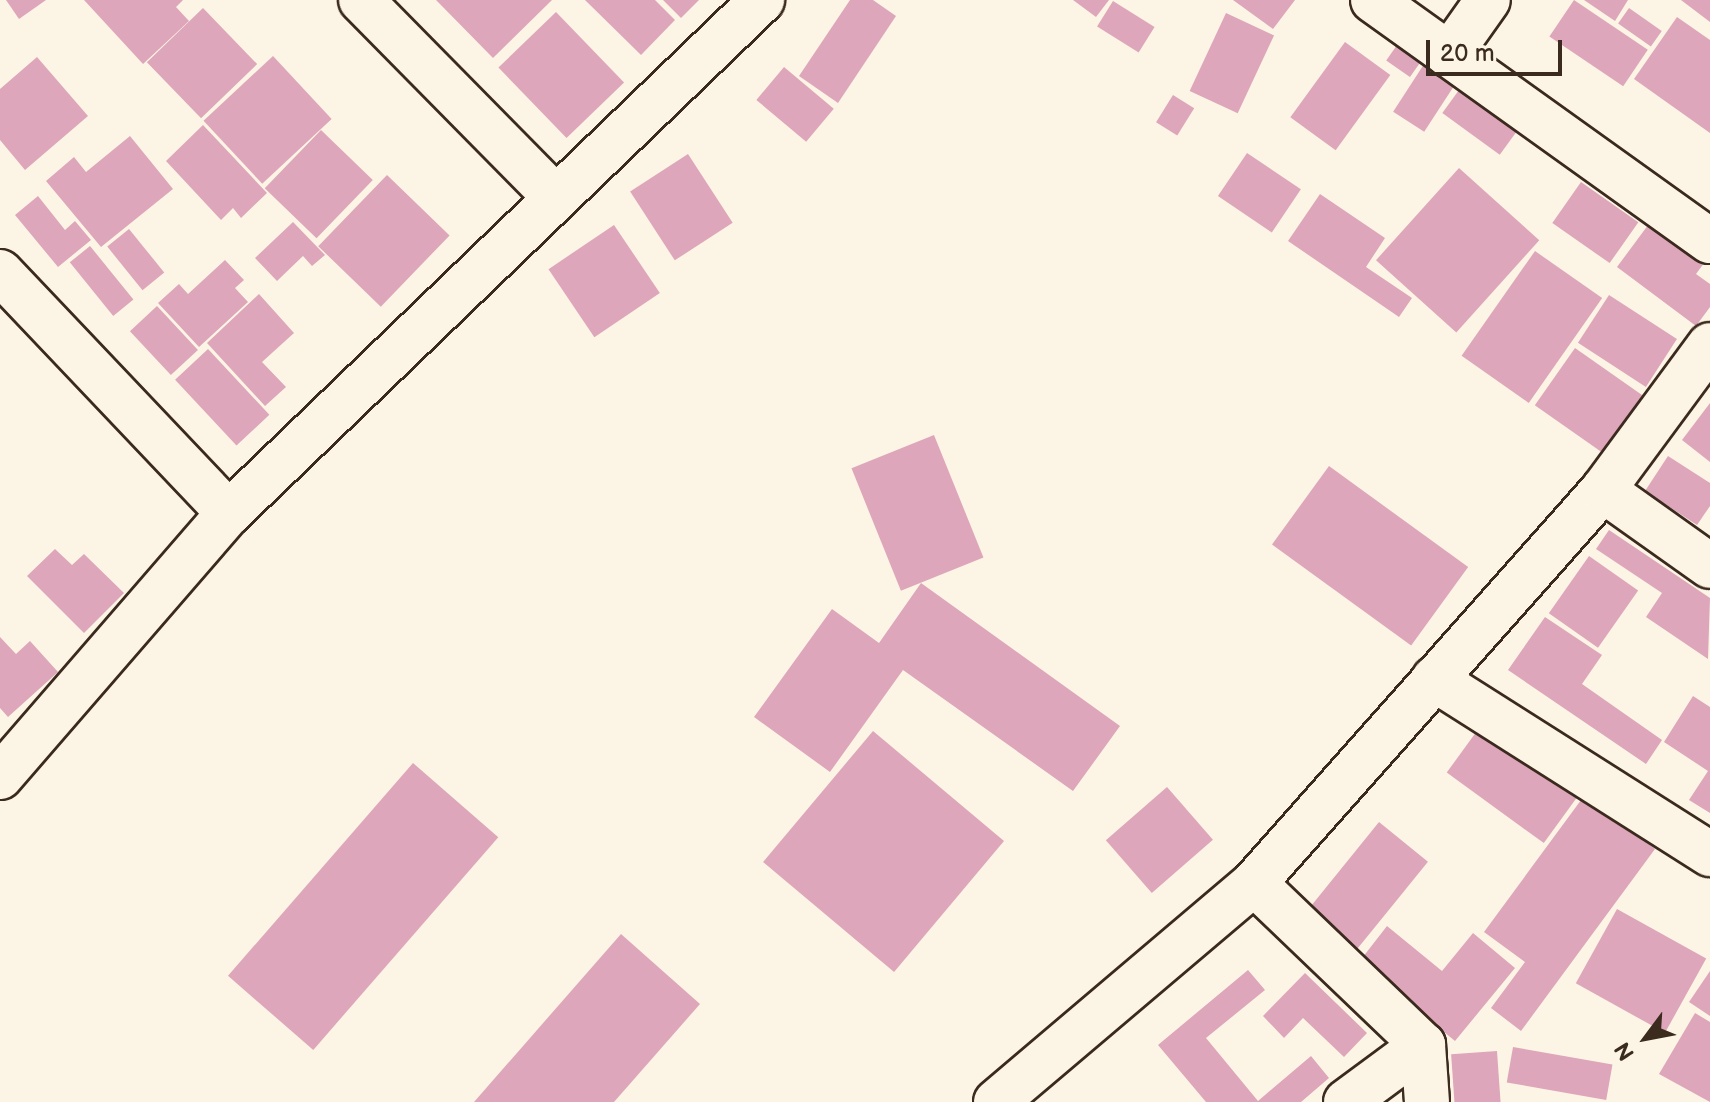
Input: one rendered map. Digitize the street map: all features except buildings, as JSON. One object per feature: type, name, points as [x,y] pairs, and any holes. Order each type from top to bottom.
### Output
[{"type":"street","points":[[361,0],[556,198]]},
{"type":"street","points":[[0,777],[229,513],[762,0]]},
{"type":"street","points":[[1373,0],[1710,241]]},
{"type":"street","points":[[1449,55],[1488,0]]},
{"type":"street","points":[[0,272],[229,513]]},
{"type":"street","points":[[996,1102],[1254,883],[1603,490],[1710,345]]},
{"type":"street","points":[[1603,490],[1710,566]]},
{"type":"street","points":[[1434,679],[1710,854]]},
{"type":"street","points":[[1254,883],[1423,1045],[1427,1102]]},
{"type":"street","points":[[1346,1102],[1423,1045]]}]
